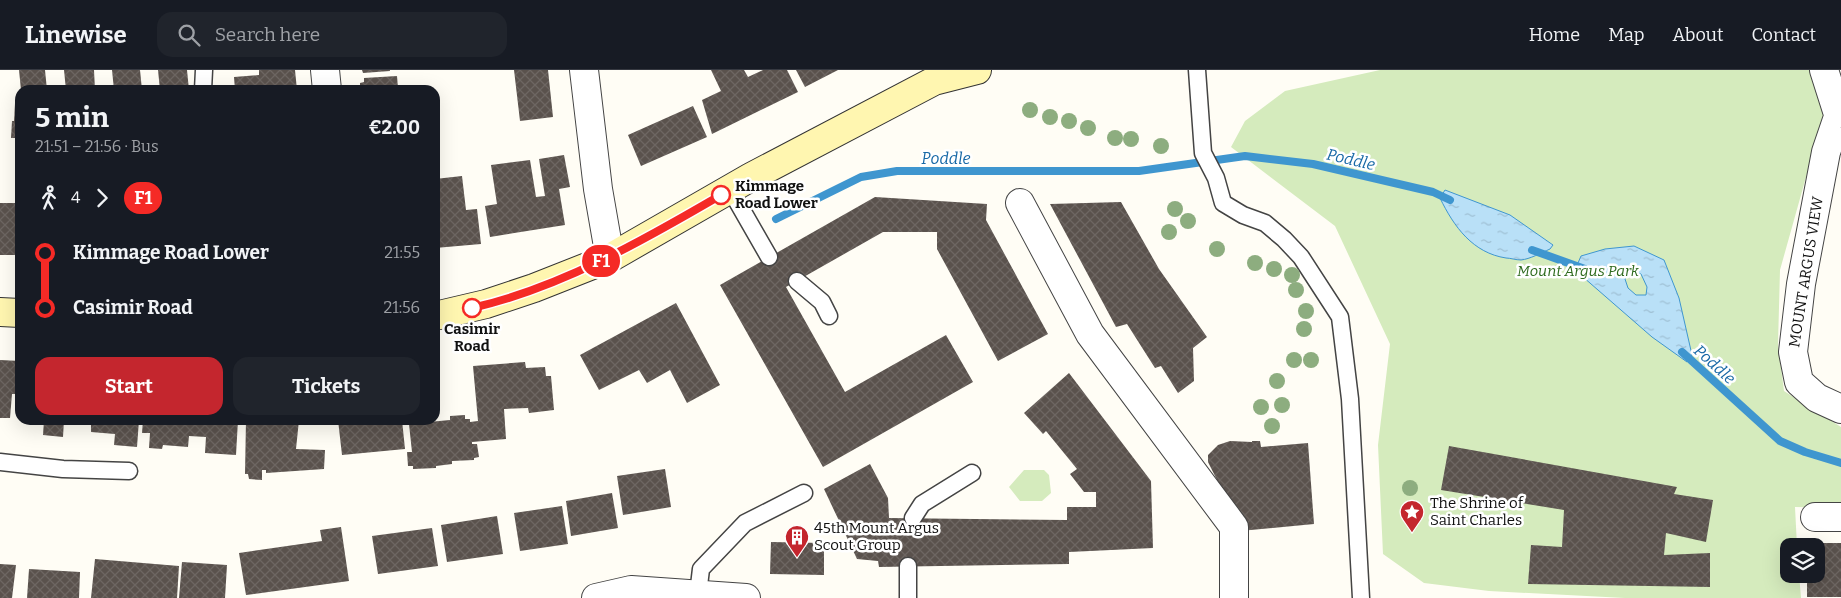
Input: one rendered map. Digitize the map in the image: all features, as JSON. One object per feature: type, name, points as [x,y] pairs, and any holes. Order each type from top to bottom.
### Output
[{"type":"main road","points":[[440,315],[486,304],[534,288],[610,258],[730,189],[934,81],[977,70]]},
{"type":"main road","points":[[0,312],[15,313]]},
{"type":"street","points":[[325,70],[326,85]]},
{"type":"street","points":[[584,70],[598,188],[610,258]]},
{"type":"street","points":[[1824,70],[1840,111]]},
{"type":"street","name":"MOUNT ARGUS VIEW","points":[[1840,111],[1830,138],[1821,180],[1801,284],[1793,352],[1799,382],[1817,398],[1841,409]]},
{"type":"street","points":[[1020,203],[1090,334],[1234,527],[1234,598]]},
{"type":"street","points":[[596,598],[631,590],[746,598]]},
{"type":"lane","points":[[203,85],[204,70]]},
{"type":"lane","points":[[1196,70],[1203,153],[1216,178],[1223,203],[1243,215],[1265,223],[1284,239],[1301,257],[1340,317],[1350,399],[1361,598]]},
{"type":"lane","points":[[730,189],[769,257]]},
{"type":"lane","points":[[797,281],[822,302],[830,316]]},
{"type":"lane","points":[[0,462],[63,469],[129,471]]},
{"type":"lane","points":[[913,518],[922,504],[972,473]]},
{"type":"lane","points":[[698,594],[701,569],[745,523],[804,493]]},
{"type":"lane","points":[[908,566],[908,598]]},
{"type":"green space","name":"Mount Argus Park","points":[[1380,70],[1822,70],[1827,102],[1780,270],[1778,344],[1784,391],[1841,427],[1841,508],[1795,507],[1797,538],[1780,538],[1780,583],[1800,583],[1801,598],[1625,598],[1489,591],[1424,583],[1383,554],[1378,445],[1390,344],[1335,226],[1231,147],[1245,121],[1285,91]]},
{"type":"green space","points":[[1024,470],[1044,470],[1049,475],[1051,493],[1042,501],[1020,501],[1009,487]]},
{"type":"water","points":[[1445,190],[1510,215],[1553,245],[1550,249],[1521,260],[1506,258],[1484,251],[1466,237],[1452,219],[1440,198]]},
{"type":"water","points":[[1634,246],[1664,260],[1679,298],[1692,355],[1687,362],[1652,337],[1575,270],[1581,256],[1605,249]],"holes":[[[1631,271],[1641,274],[1647,287],[1646,295],[1636,295],[1628,288],[1625,279]]]},
{"type":"building","points":[[19,70],[45,70],[46,85],[20,85]]},
{"type":"building","points":[[64,70],[94,70],[95,85],[66,85]]},
{"type":"building","points":[[112,70],[140,70],[142,85],[114,85]]},
{"type":"building","points":[[158,70],[187,70],[188,85],[160,85]]},
{"type":"building","points":[[259,70],[295,70],[296,85],[235,85],[234,77],[259,75]]},
{"type":"building","points":[[362,70],[390,70],[390,71],[363,73]]},
{"type":"building","points":[[514,70],[548,70],[553,117],[520,121]]},
{"type":"building","points":[[711,70],[744,70],[748,77],[763,70],[787,70],[798,92],[712,134],[702,100],[721,91]]},
{"type":"building","points":[[796,70],[838,70],[805,87]]},
{"type":"building","points":[[397,76],[398,85],[360,85],[360,83],[364,82],[364,78]]},
{"type":"building","points":[[15,103],[15,138],[11,138],[12,121],[14,121]]},
{"type":"building","points":[[693,106],[707,137],[641,166],[628,135]]},
{"type":"building","points":[[564,155],[570,187],[559,189],[565,225],[490,237],[485,206],[497,204],[491,165],[530,160],[536,197],[545,196],[539,159]]},
{"type":"building","points":[[462,176],[466,210],[477,209],[481,244],[440,248],[440,178]]},
{"type":"building","points":[[875,197],[987,204],[986,220],[1048,334],[998,361],[937,249],[937,232],[883,232],[786,287],[845,392],[946,335],[973,382],[823,467],[720,285]]},
{"type":"building","points":[[1121,202],[1159,269],[1207,337],[1193,348],[1194,381],[1178,393],[1161,366],[1155,368],[1127,324],[1116,327],[1050,204]]},
{"type":"building","points":[[0,203],[15,203],[15,255],[0,255]]},
{"type":"building","points":[[676,303],[720,385],[687,403],[670,370],[647,383],[639,370],[599,390],[580,355]]},
{"type":"building","points":[[0,360],[15,361],[15,394],[12,394],[10,418],[0,418]]},
{"type":"building","points":[[525,362],[526,368],[545,367],[546,376],[551,376],[554,410],[529,413],[528,408],[504,409],[506,439],[472,442],[472,444],[477,444],[479,457],[474,458],[474,460],[452,461],[452,464],[436,466],[436,468],[413,469],[413,466],[408,466],[407,452],[412,452],[409,425],[440,425],[440,421],[450,420],[450,416],[465,415],[465,419],[470,419],[470,422],[478,421],[473,366]]},
{"type":"building","points":[[1069,373],[1151,481],[1153,548],[1069,552],[1069,564],[879,567],[878,561],[857,559],[824,489],[870,464],[888,498],[889,518],[1067,520],[1067,507],[1096,507],[1096,492],[1084,492],[1070,474],[1077,469],[1046,431],[1043,434],[1024,413]]},
{"type":"building","points":[[44,425],[64,425],[63,437],[43,435]]},
{"type":"building","points":[[91,425],[139,425],[137,447],[114,445],[115,434],[91,432]]},
{"type":"building","points":[[143,425],[238,425],[236,455],[205,453],[206,437],[189,436],[188,447],[163,445],[162,449],[149,448],[150,433],[142,433]]},
{"type":"building","points":[[246,425],[298,425],[296,449],[325,450],[324,469],[266,473],[266,470],[262,470],[262,480],[249,479],[248,474],[245,474]]},
{"type":"building","points":[[339,425],[403,425],[405,449],[342,455]]},
{"type":"building","points":[[1230,441],[1260,441],[1261,447],[1308,443],[1314,524],[1240,531],[1239,513],[1219,484],[1208,462],[1208,455],[1218,445]]},
{"type":"building","points":[[1449,446],[1677,487],[1674,494],[1713,500],[1706,542],[1666,533],[1664,555],[1710,553],[1710,587],[1528,584],[1531,545],[1562,547],[1564,510],[1441,490]]},
{"type":"building","points":[[665,469],[671,507],[623,515],[617,476]]},
{"type":"building","points":[[612,493],[618,528],[571,536],[566,501]]},
{"type":"building","points":[[562,506],[568,544],[520,551],[514,513]]},
{"type":"building","points":[[497,516],[503,554],[447,562],[441,525]]},
{"type":"building","points":[[341,527],[349,581],[246,595],[239,553],[322,541],[320,530]]},
{"type":"building","points":[[432,528],[438,566],[378,574],[372,536]]},
{"type":"building","name":"45th Mount Argus Scout Group","points":[[771,542],[824,543],[824,575],[770,574]]},
{"type":"building","points":[[1825,543],[1841,543],[1841,597],[1807,597],[1807,583],[1825,583]]},
{"type":"building","points":[[95,559],[179,566],[177,598],[91,598]]},
{"type":"building","points":[[182,562],[227,565],[225,598],[179,598]]},
{"type":"building","points":[[0,564],[16,565],[12,598],[0,598]]},
{"type":"building","points":[[29,569],[80,572],[79,598],[27,598]]},
{"type":"waterway","name":"Poddle","points":[[776,219],[861,177],[897,171],[1139,171],[1245,156],[1313,164],[1433,192],[1450,200]]},
{"type":"waterway","name":"Poddle","points":[[1532,250],[1585,269]]},
{"type":"waterway","name":"Poddle","points":[[1682,352],[1780,441],[1805,452],[1841,463]]},
{"type":"bus line","name":"F1","points":[[472,308],[534,288],[610,258],[721,195]]},
{"type":"place","name":"Kimmage Road Lower","points":[[721,195]]},
{"type":"place","name":"Casimir Road","points":[[472,308]]},
{"type":"place","name":"The Shrine of Saint Charles","points":[[1412,533]]},
{"type":"place","name":"45th Mount Argus Scout Group","points":[[797,558]]}]
